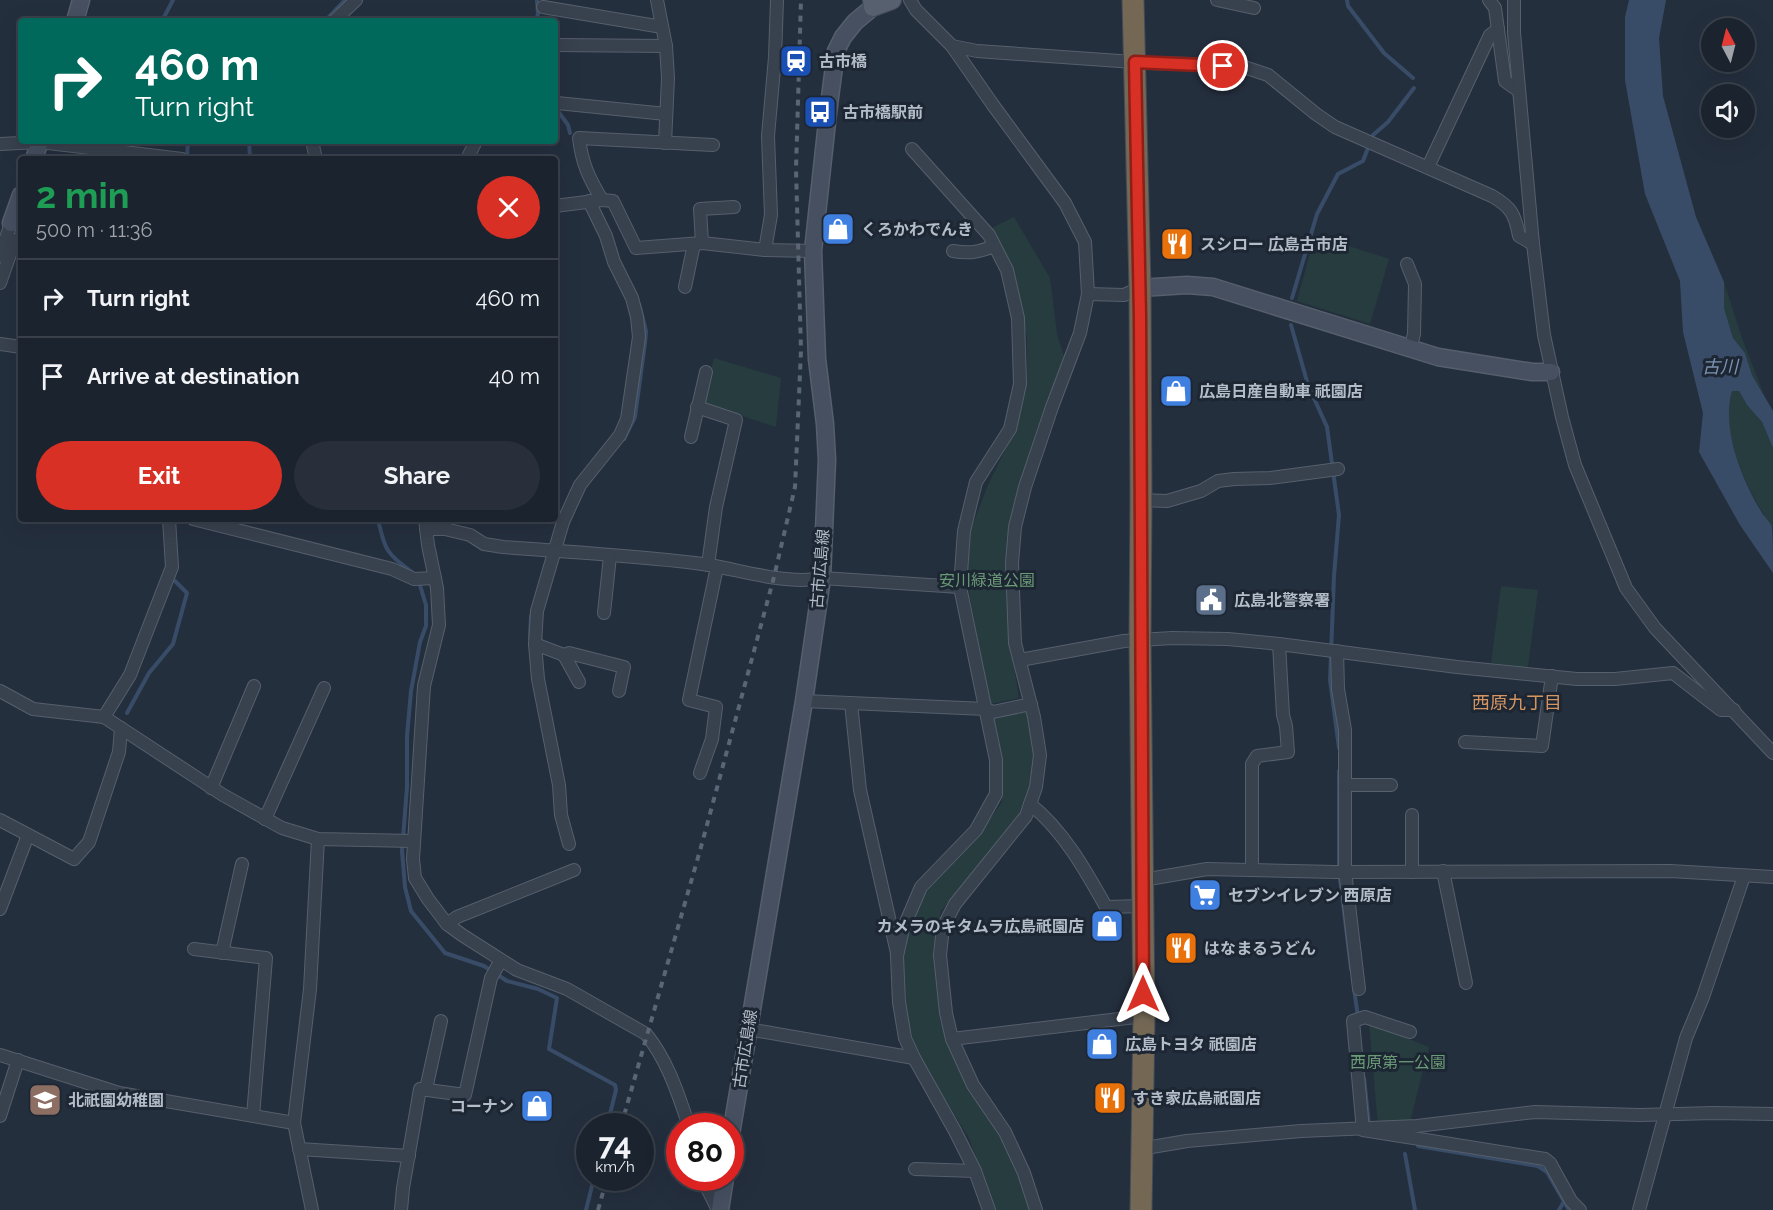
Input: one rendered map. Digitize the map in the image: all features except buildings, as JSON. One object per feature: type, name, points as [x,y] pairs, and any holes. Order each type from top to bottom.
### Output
[{"type":"highway","points":[[1133,0],[1140,288],[1140,639],[1144,1016],[1140,1149],[1141,1210]]},
{"type":"main road","points":[[76,18],[81,0]]},
{"type":"main road","points":[[873,3],[892,0]]},
{"type":"main road","name":"古市広島線","points":[[734,1113],[804,701],[822,578],[827,460],[817,359],[813,251],[836,51],[843,37],[873,3]]},
{"type":"main road","points":[[11,223],[18,203]]},
{"type":"main road","points":[[1140,288],[1187,285],[1213,287],[1438,357],[1532,372],[1551,372]]},
{"type":"main road","points":[[719,1210],[722,1191]]},
{"type":"street","points":[[337,18],[356,0]]},
{"type":"street","points":[[657,0],[666,46],[668,78],[665,142]]},
{"type":"street","points":[[765,250],[771,215],[768,136],[777,0]]},
{"type":"street","points":[[910,0],[916,10],[952,46],[1065,203],[1085,242],[1088,294],[1080,333],[1036,453],[1015,526],[1012,563],[1016,644],[1040,755],[1036,787],[1026,816],[955,904],[943,927],[940,955],[946,1013],[952,1039],[973,1085],[1005,1132],[1024,1173],[1036,1210]]},
{"type":"street","points":[[1217,0],[1254,8]]},
{"type":"street","points":[[1514,0],[1514,33],[1519,91],[1544,334],[1551,372],[1575,465],[1626,588],[1655,628],[1773,753]]},
{"type":"street","points":[[1490,1],[1495,8],[1505,81],[1519,91]]},
{"type":"street","points":[[543,8],[662,27]]},
{"type":"street","points":[[1428,167],[1490,35],[1498,29]]},
{"type":"street","points":[[558,45],[666,46]]},
{"type":"street","points":[[952,46],[977,51],[1247,68],[1268,75],[1335,127],[1506,204],[1515,218],[1519,236],[1533,244]]},
{"type":"street","points":[[558,103],[666,114]]},
{"type":"street","points":[[602,200],[584,167],[579,138],[713,145]]},
{"type":"street","points":[[0,144],[18,143]]},
{"type":"street","points":[[57,144],[157,156]]},
{"type":"street","points":[[897,956],[903,929],[921,887],[976,830],[996,794],[996,760],[960,587],[964,531],[976,482],[1010,429],[1020,384],[1018,318],[1007,270],[988,235],[912,149]]},
{"type":"street","points":[[558,206],[589,201],[613,201],[636,248],[698,243],[765,250],[813,251]]},
{"type":"street","points":[[569,844],[561,815],[559,785],[538,679],[535,644],[537,611],[563,522],[580,485],[620,435],[627,419],[639,337],[632,298],[614,262],[606,237],[589,201]]},
{"type":"street","points":[[685,287],[698,243],[700,209],[734,207]]},
{"type":"street","points":[[0,247],[11,223]]},
{"type":"street","points":[[0,256],[11,223]]},
{"type":"street","points":[[0,283],[15,240]]},
{"type":"street","points":[[953,250],[967,254],[994,246]]},
{"type":"street","points":[[1407,264],[1415,284],[1414,334],[1410,349]]},
{"type":"street","points":[[1088,294],[1124,295],[1140,288]]},
{"type":"street","points":[[0,345],[18,348]]},
{"type":"street","points":[[691,437],[706,372]]},
{"type":"street","points":[[697,407],[736,420],[716,507],[712,566],[688,700],[716,707],[711,739],[700,773]]},
{"type":"street","points":[[1141,500],[1167,501],[1201,491],[1218,481],[1270,478],[1333,469]]},
{"type":"street","points":[[104,717],[130,675],[172,567],[169,522]]},
{"type":"street","points":[[205,522],[392,569],[414,579],[435,578]]},
{"type":"street","points":[[684,1113],[668,1069],[656,1046],[646,1034],[567,989],[517,970],[447,924],[415,878],[413,859],[424,686],[439,625],[435,578],[426,524],[470,535],[484,543],[503,547],[712,566],[746,573],[798,579],[822,578],[960,587]]},
{"type":"street","points":[[604,613],[610,556]]},
{"type":"street","points":[[1020,660],[1140,639],[1228,639],[1577,679],[1615,679],[1672,673],[1721,710],[1734,710]]},
{"type":"street","points":[[535,644],[564,655],[569,653],[624,667],[619,691]]},
{"type":"street","points":[[1252,870],[1252,764],[1257,756],[1288,752],[1283,715],[1279,644]]},
{"type":"street","points":[[1332,651],[1345,730],[1347,785],[1340,872],[1359,989]]},
{"type":"street","points":[[564,655],[579,682]]},
{"type":"street","points":[[1465,742],[1542,746],[1552,676]]},
{"type":"street","points":[[212,788],[254,686]]},
{"type":"street","points":[[265,819],[324,688]]},
{"type":"street","points":[[0,691],[33,709],[104,717],[212,788],[282,828],[318,839],[414,841]]},
{"type":"street","points":[[804,701],[986,709],[993,712],[1030,704]]},
{"type":"street","points":[[851,703],[860,790],[897,956],[899,1002],[905,1038],[956,1131],[975,1171],[989,1210]]},
{"type":"street","points":[[0,820],[74,859],[89,842],[119,752],[121,728]]},
{"type":"street","points":[[1347,785],[1391,785]]},
{"type":"street","points":[[1030,804],[1052,824],[1088,875],[1106,907],[1143,906]]},
{"type":"street","points":[[1412,815],[1412,872]]},
{"type":"street","points":[[0,909],[28,835]]},
{"type":"street","points":[[312,1210],[294,1124],[310,989],[318,839]]},
{"type":"street","points":[[222,953],[242,864]]},
{"type":"street","points":[[1143,880],[1207,869],[1340,872],[1670,871],[1773,878]]},
{"type":"street","points":[[447,924],[457,917],[574,870]]},
{"type":"street","points":[[1443,872],[1466,983]]},
{"type":"street","points":[[1639,1210],[1686,1038],[1703,997],[1744,876]]},
{"type":"street","points":[[194,949],[266,958],[253,1116]]},
{"type":"street","points":[[401,1210],[420,1089],[465,1095],[491,978],[501,960]]},
{"type":"street","points":[[952,1039],[1144,1016]]},
{"type":"street","points":[[1363,1130],[1359,1019],[1410,1032]]},
{"type":"street","points":[[426,1089],[441,1021]]},
{"type":"street","points":[[748,1029],[914,1058]]},
{"type":"street","points":[[0,1055],[119,1093],[294,1124]]},
{"type":"street","points":[[0,1116],[18,1060]]},
{"type":"street","points":[[1140,1149],[1187,1141],[1301,1131],[1417,1126],[1535,1112],[1773,1114]]},
{"type":"street","points":[[1363,1130],[1545,1160],[1550,1163],[1571,1201],[1580,1210]]},
{"type":"street","points":[[300,1149],[409,1156]]},
{"type":"street","points":[[915,1170],[975,1171]]},
{"type":"street","points":[[709,1191],[719,1210]]},
{"type":"green space","name":"安川緑道公園","points":[[1014,217],[1050,278],[1057,334],[1065,360],[1037,429],[1009,526],[1008,630],[1019,698],[990,704],[967,582],[971,529],[988,485],[1017,426],[1027,380],[1027,337],[1012,270],[988,230]]},
{"type":"green space","points":[[1315,235],[1389,259],[1370,324],[1297,301]]},
{"type":"green space","points":[[1724,282],[1764,395],[1752,375],[1745,353],[1733,338],[1724,308]]},
{"type":"green space","points":[[714,358],[781,378],[776,427],[702,403]]},
{"type":"green space","points":[[1732,391],[1739,391],[1747,405],[1762,422],[1773,448],[1773,528],[1754,498],[1738,462],[1729,426]]},
{"type":"green space","points":[[1501,586],[1538,590],[1528,667],[1491,663]]},
{"type":"green space","points":[[1026,711],[1036,757],[1031,789],[1017,818],[941,911],[933,952],[940,1021],[960,1071],[993,1123],[1019,1179],[1029,1210],[995,1210],[969,1138],[918,1056],[907,1018],[903,954],[917,906],[938,876],[981,832],[1002,802],[1003,775],[993,718]]},
{"type":"green space","name":"西原第一公園","points":[[1369,1023],[1429,1047],[1410,1122],[1378,1126]]},
{"type":"water","name":"古川","points":[[1629,0],[1666,0],[1659,38],[1663,96],[1696,217],[1724,282],[1724,308],[1733,338],[1745,353],[1752,375],[1773,411],[1773,448],[1762,422],[1747,405],[1739,391],[1732,391],[1729,406],[1731,437],[1747,484],[1772,527],[1773,573],[1740,525],[1699,452],[1703,413],[1683,332],[1680,281],[1645,194],[1625,80],[1625,17]]},
{"type":"waterway","points":[[164,18],[173,0]]},
{"type":"waterway","points":[[328,18],[345,0]]},
{"type":"waterway","points":[[537,0],[537,18]]},
{"type":"waterway","points":[[1347,0],[1348,6],[1384,53],[1413,78]]},
{"type":"waterway","points":[[1292,298],[1317,214],[1338,174],[1363,161],[1373,135],[1388,122],[1414,88]]},
{"type":"waterway","points":[[558,111],[568,125],[570,133]]},
{"type":"waterway","points":[[187,156],[188,144]]},
{"type":"waterway","points":[[249,144],[250,156]]},
{"type":"waterway","points":[[624,439],[635,417],[645,343],[646,331],[639,304]]},
{"type":"waterway","points":[[1291,325],[1308,385],[1327,427],[1339,515],[1330,680],[1339,748]]},
{"type":"waterway","points":[[379,522],[388,551],[413,573]]},
{"type":"waterway","points":[[127,713],[149,673],[173,644],[187,593],[175,581]]},
{"type":"waterway","points":[[419,582],[426,605],[426,626],[420,642],[411,691],[402,851],[405,887],[411,911],[445,953],[484,966],[507,981],[538,989],[557,998],[549,1049],[615,1085],[616,1090],[610,1113]]},
{"type":"waterway","points":[[530,638],[531,616]]},
{"type":"waterway","points":[[1339,771],[1339,865]]},
{"type":"waterway","points":[[1340,878],[1351,969]]},
{"type":"waterway","points":[[1354,989],[1358,1017]]},
{"type":"waterway","points":[[1364,1078],[1369,1125]]},
{"type":"waterway","points":[[1418,1146],[1538,1166],[1547,1172],[1569,1210]]},
{"type":"waterway","points":[[1405,1154],[1415,1210]]},
{"type":"waterway","points":[[586,1210],[591,1191]]},
{"type":"waterway","points":[[1559,1210],[1563,1203]]},
{"type":"railway","points":[[625,1113],[701,847],[774,577],[795,487],[801,350],[796,169],[801,0]]},
{"type":"railway","points":[[598,1210],[603,1191]]},
{"type":"place","name":"古市橋","points":[[796,61]]},
{"type":"place","name":"古市橋駅前","points":[[820,112]]},
{"type":"place","name":"くろかわでんき","points":[[838,229]]},
{"type":"place","name":"スシロー 広島古市店","points":[[1177,244]]},
{"type":"place","name":"広島日産自動車 祇園店","points":[[1176,391]]},
{"type":"place","name":"広島北警察署","points":[[1211,600]]},
{"type":"place","name":"セブンイレブン 西原店","points":[[1205,895]]},
{"type":"place","name":"カメラのキタムラ広島祇園店","points":[[1107,926]]},
{"type":"place","name":"はなまるうどん","points":[[1181,948]]},
{"type":"place","name":"広島トヨタ 祇園店","points":[[1102,1044]]},
{"type":"place","name":"すき家広島祇園店","points":[[1110,1098]]},
{"type":"place","name":"北祇園幼稚園","points":[[45,1100]]},
{"type":"place","name":"コーナン","points":[[537,1106]]},
{"type":"district","name":"西原九丁目","points":[[1517,702]]},
{"type":"route","points":[[1143,994],[1140,317],[1135,62],[1223,66]]}]
